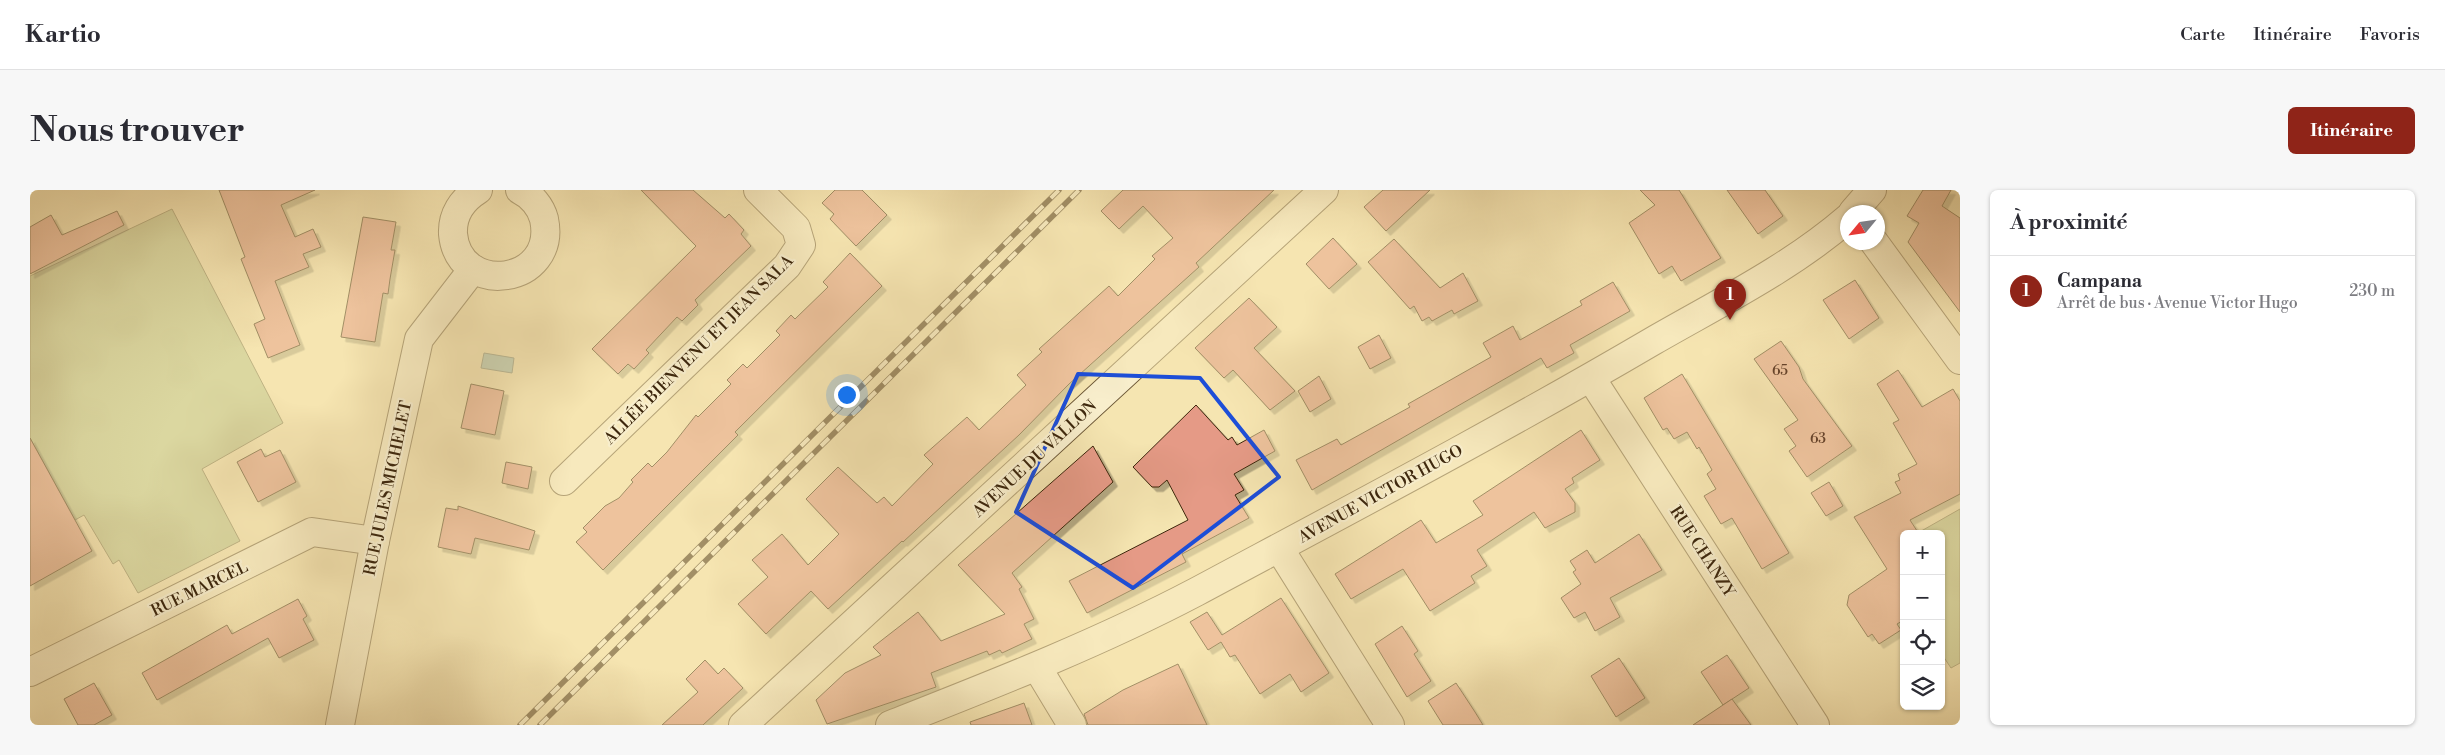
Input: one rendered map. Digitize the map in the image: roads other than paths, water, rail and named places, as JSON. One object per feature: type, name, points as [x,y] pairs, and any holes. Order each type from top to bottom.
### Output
[{"type":"street","name":"ALLÉE BIENVENU ET JEAN SALA","points":[[564,481],[787,266],[801,245],[796,228],[758,190]]},
{"type":"street","name":"AVENUE DU VALLON","points":[[743,725],[1324,190]]},
{"type":"street","points":[[1859,205],[1872,190]]},
{"type":"street","points":[[470,192],[456,213],[453,234],[459,254],[473,269],[498,277],[523,271],[540,252],[545,234],[543,214],[537,194]]},
{"type":"street","name":"AVENUE VICTOR HUGO","points":[[890,725],[1039,666],[1131,626],[1279,548],[1591,378],[1774,271],[1825,238],[1840,225]]},
{"type":"street","points":[[1880,250],[1960,360]]},
{"type":"street","name":"RUE JULES MICHELET","points":[[340,725],[375,542],[419,340],[473,269]]},
{"type":"street","name":"RUE CHANZY","points":[[1591,378],[1815,725]]},
{"type":"street","name":"RUE MARCEL","points":[[30,672],[312,532],[375,542]]},
{"type":"street","points":[[1279,548],[1390,725]]},
{"type":"street","points":[[1039,666],[1043,677],[1072,725]]},
{"type":"water","points":[[484,353],[514,358],[512,373],[481,368]]},
{"type":"railway","points":[[520,725],[1059,190]]},
{"type":"railway","points":[[540,725],[1079,190]]},
{"type":"place","name":"Campana","points":[[1730,320]]}]
